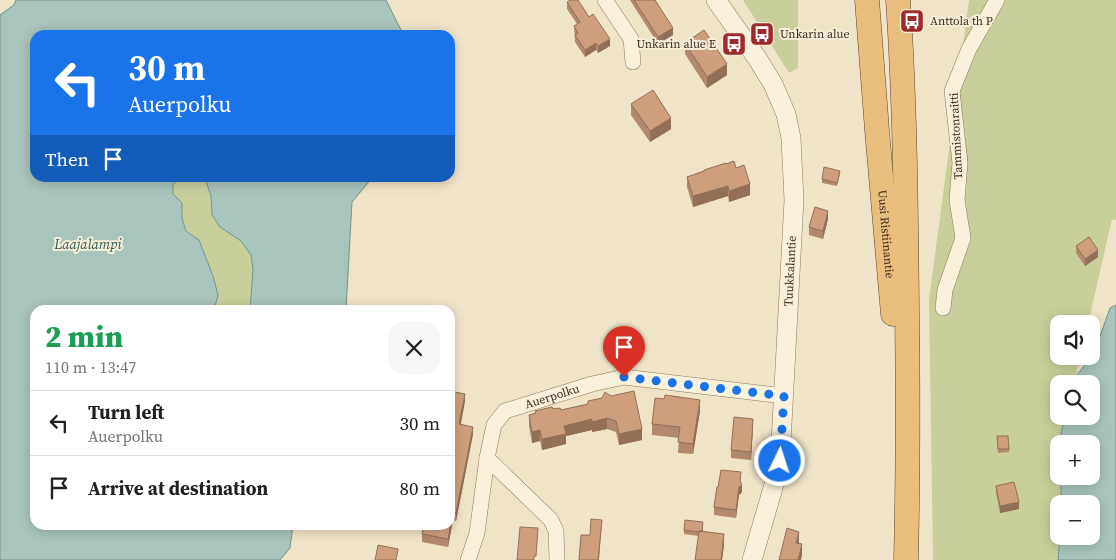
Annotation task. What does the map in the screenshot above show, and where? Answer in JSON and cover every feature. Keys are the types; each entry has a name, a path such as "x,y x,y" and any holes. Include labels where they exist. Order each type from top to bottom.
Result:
{"highway":[{"name":"Uusi Ristiinantie","path":"867,0 887,246 908,468"},
{"name":"Uusi Ristiinantie","path":"898,0 902,70 906,242 908,468 906,560"}],"street":[{"path":"605,0 631,39 633,62"},
{"name":"Tuukkalantie","path":"716,0 758,58 773,84 786,114 791,138 794,200 780,461 752,560"},
{"name":"Tammistonraitti","path":"943,308 945,290 963,238 957,200 960,164 952,91 969,49 997,0"},
{"name":"Auerpolku","path":"468,560 477,533 487,458 494,425 505,411 592,384 624,377 784,396"},
{"path":"487,458 551,520 556,531 557,560"}],"green space":[{"path":"743,0 798,0 798,68 789,73"},
{"path":"969,0 1116,0 1116,220 1112,219 1090,315 1050,315 1050,365 1078,365 1076,375 1050,375 1050,425 1064,425 1061,435 1050,435 1050,485 1061,485 1061,495 1050,495 1050,545 1059,545 1058,560 933,560 929,299"},
{"path":"175,182 206,182 211,196 212,215 220,227 241,241 251,255 253,269 250,305 215,305 218,295 199,240 187,231 182,218 182,203 173,194 173,185"}],"water":[{"name":"Laajalampi","path":"16,0 386,0 401,30 30,30 30,182 175,182 173,185 173,194 182,203 182,218 186,231 199,240 218,295 215,305 30,305 30,530 292,530 290,548 280,560 0,560 0,15 14,5"},
{"path":"206,182 369,182 352,202 346,305 250,305 253,269 251,255 241,241 220,227 212,215 211,196"},
{"path":"1116,305 1116,560 1058,560 1059,545 1100,545 1100,495 1061,495 1061,485 1100,485 1100,435 1061,435 1063,425 1100,425 1100,375 1077,375 1085,365 1100,365 1100,336 1110,308"}],"building":[{"path":"578,0 589,17 593,14 610,39 598,46 596,43 585,50 575,35 578,33 574,26 580,22 567,2"},
{"path":"634,0 655,0 673,28 658,37"},
{"path":"704,30 727,64 707,77 685,43"},
{"path":"653,90 671,118 650,131 631,104"},
{"path":"734,161 736,168 744,165 750,184 729,191 728,186 693,196 687,177"},
{"path":"824,167 840,171 837,183 822,179"},
{"path":"815,207 828,211 823,231 809,227"},
{"path":"1089,237 1098,250 1085,259 1076,246"},
{"path":"634,391 642,429 619,434 616,421 607,418 592,422 592,419 564,426 566,434 542,439 540,430 532,432 529,415 536,413 535,411 552,407 553,409 560,408 561,410 588,404 588,401 602,398 605,392 611,396"},
{"path":"455,392 465,394 459,424 473,427 456,513"},
{"path":"665,395 700,400 693,444 678,442 680,427 652,424 655,398 664,399"},
{"path":"734,417 753,419 751,452 731,450"},
{"path":"997,436 1008,436 1009,449 998,449"},
{"path":"721,470 741,472 740,481 742,485 739,487 736,510 714,507"},
{"path":"1014,482 1019,502 1000,506 996,486"},
{"path":"591,519 602,520 598,560 579,560 581,535 590,535"},
{"path":"685,520 703,522 702,531 684,530"},
{"path":"520,527 538,528 534,560 517,560"},
{"path":"787,528 799,532 796,543 802,544 798,560 779,560"},
{"path":"423,530 450,530 448,539 422,534"},
{"path":"699,531 724,534 721,560 695,560"},
{"path":"378,545 398,549 396,560 375,560"}],"place":[{"name":"Anttola th P","path":"912,21"},
{"name":"Unkarin alue","path":"762,34"},
{"name":"Unkarin alue E","path":"734,44"}],"route":[{"path":"624,377 784,396 780,461"}]}
